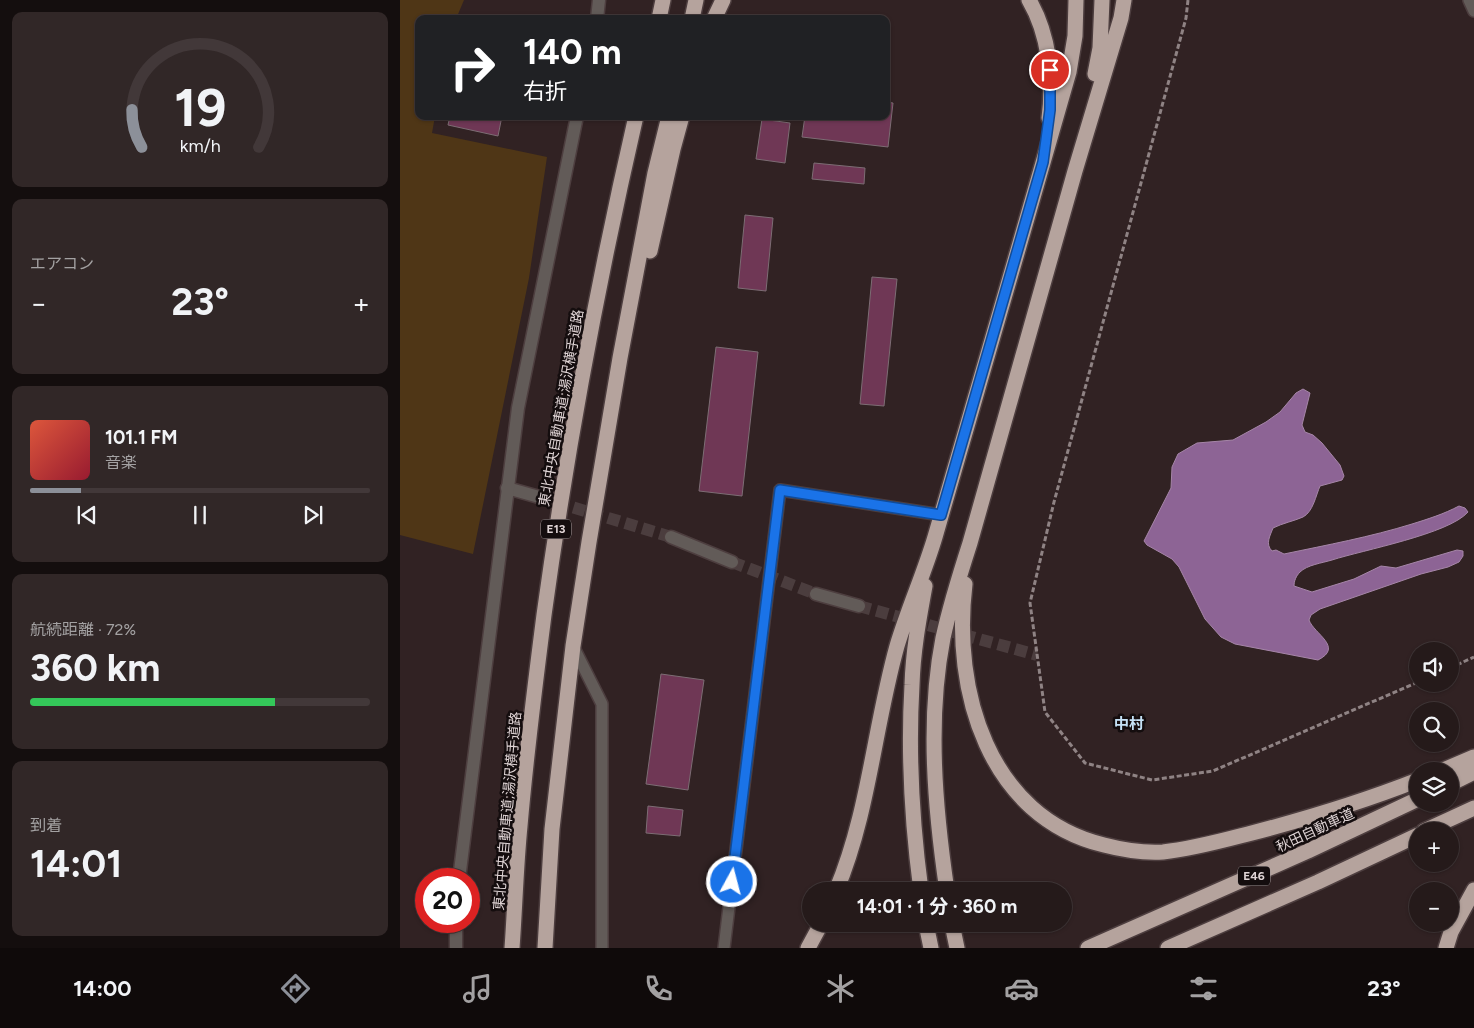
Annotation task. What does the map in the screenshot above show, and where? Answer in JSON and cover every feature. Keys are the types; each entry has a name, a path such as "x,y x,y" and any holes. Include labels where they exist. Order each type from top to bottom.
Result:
{"highway":[{"path":"660,15 663,0"},
{"path":"693,15 696,0"},
{"path":"716,15 723,0"},
{"path":"1029,0 1045,36 1050,70 1050,110 1043,162"},
{"path":"840,882 860,818 883,704 897,647 934,540 1069,72 1075,36 1076,0"},
{"path":"1075,171 1100,48 1102,0"},
{"path":"946,882 941,851 935,745 936,689 943,639 954,594 1075,171 1121,18 1124,0"},
{"name":"東北中央自動車道;湯沢横手道路","path":"512,948 520,825 536,676 555,537 583,369 618,193 635,120"},
{"name":"E13","path":"545,948 552,829 573,646 620,358 655,173 667,120"},
{"path":"589,542 644,282 681,120"},
{"path":"920,882 915,847 912,793 912,684 917,631 934,540"},
{"path":"970,543 962,603 962,644 969,689 979,727 992,759 1009,786 1034,811 1062,830 1089,842 1124,850 1162,852 1212,843 1281,826 1366,800 1409,783"},
{"path":"1459,763 1474,757"},
{"path":"1459,780 1474,772"},
{"name":"秋田自動車道","path":"1088,948 1308,851 1409,803"},
{"path":"1444,822 1474,808"},
{"name":"E46","path":"1168,948 1318,882 1409,839"},
{"path":"1446,948 1451,932 1474,890"},
{"path":"808,948 817,932"},
{"path":"928,932 931,948"},
{"path":"954,932 957,948"}],"street":[{"path":"597,15 599,0"},
{"path":"460,868 518,408 576,120"},
{"path":"507,488 539,497"},
{"path":"671,537 732,562"},
{"path":"816,594 859,606"},
{"path":"456,933 456,948"}],"lane":[{"path":"1469,0 1474,11"},
{"path":"724,948 780,490 941,515"},
{"path":"573,646 602,704 602,948"}],"path":[{"path":"1188,0 1186,18 1054,502 1030,603 1045,712 1085,763 1152,780 1213,771 1409,686"},
{"path":"1459,664 1474,657"}],"shaded area":[{"path":"400,0 464,0 458,15 415,15 415,120 434,120 432,133 547,157 529,278 473,554 400,535"},
{"path":"1303,389 1310,393 1302,425 1305,432 1313,435 1322,443 1340,465 1344,476 1342,480 1320,486 1312,507 1306,515 1273,528 1268,543 1272,551 1276,550 1284,554 1364,537 1424,520 1459,506 1465,508 1468,512 1458,520 1425,534 1315,564 1300,572 1294,582 1294,586 1312,592 1354,579 1381,566 1396,568 1457,550 1463,551 1463,556 1459,562 1448,567 1421,574 1320,609 1311,615 1309,620 1328,645 1325,655 1318,660 1235,644 1221,637 1205,619 1179,567 1172,559 1147,545 1144,541 1171,488 1172,467 1178,454 1197,443 1233,440 1280,412 1296,393"}],"building":[{"path":"890,103 893,103 888,147 802,137 804,120 890,120"},
{"path":"449,120 501,120 498,136 448,125"},
{"path":"762,120 790,123 785,163 756,159"},
{"path":"814,163 865,168 864,184 812,179"},
{"path":"745,215 773,218 766,291 738,288"},
{"path":"872,277 897,279 884,406 860,404"},
{"path":"716,347 758,352 742,496 699,491"},
{"path":"661,674 704,680 688,790 646,784"},
{"path":"648,806 683,810 680,836 646,833"}],"tunnel":[{"path":"539,497 671,537"},
{"path":"732,562 816,594"},
{"path":"859,606 1037,655"}],"district":[{"name":"中村","path":"1129,724"}],"route":[{"path":"732,882 780,490 941,515 1043,162 1050,110 1050,70"}]}
